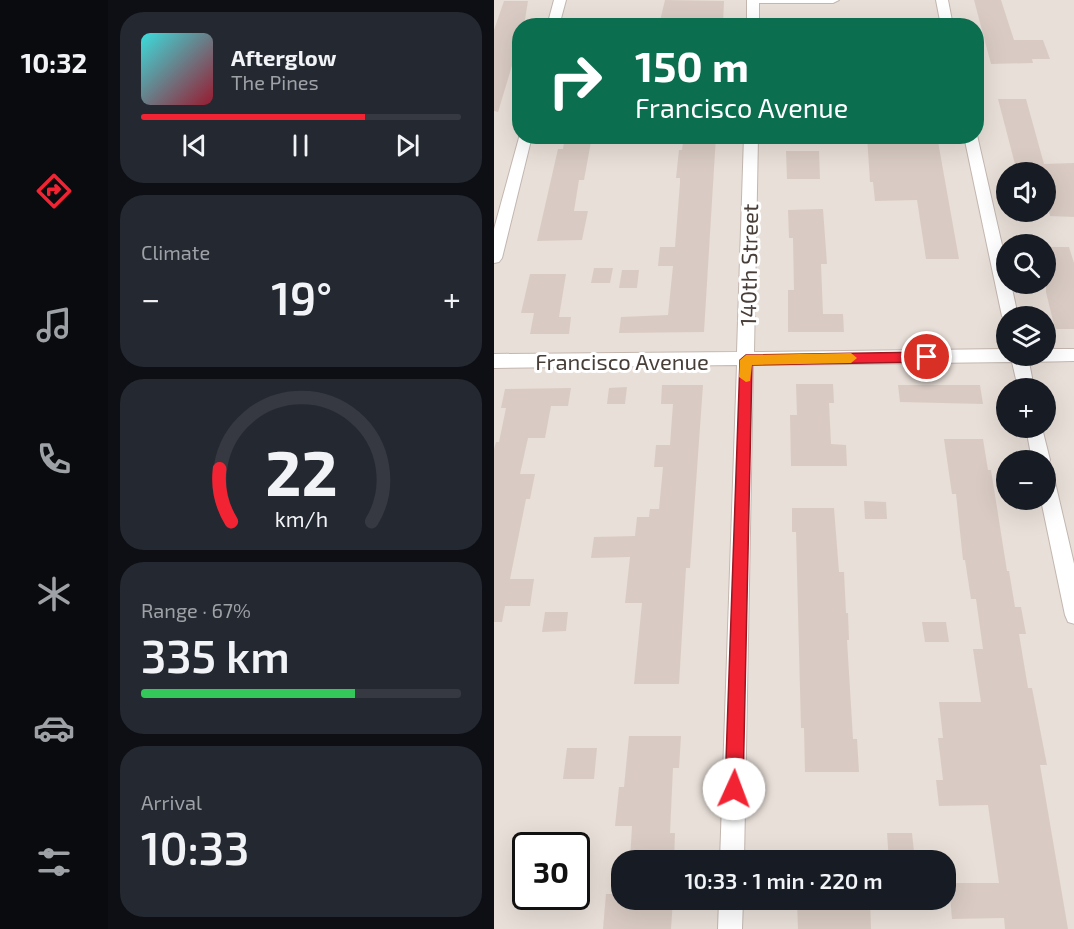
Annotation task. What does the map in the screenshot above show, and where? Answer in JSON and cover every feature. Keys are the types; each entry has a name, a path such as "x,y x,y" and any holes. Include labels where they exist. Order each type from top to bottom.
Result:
{"street":[{"path":"555,18 560,0"},
{"path":"753,18 753,0 833,0"},
{"path":"942,0 945,18"},
{"path":"494,258 523,144"},
{"name":"140th Street","path":"732,850 750,144"},
{"path":"973,144 1008,306"},
{"name":"Francisco Avenue","path":"1056,355 1074,355"},
{"name":"Francisco Avenue","path":"494,361 996,356"},
{"path":"1052,510 1074,615"},
{"path":"730,929 731,910"}],"shaded area":[{"path":"494,0 1074,0 1074,929 494,929"}],"building":[{"path":"665,0 724,1 723,18 661,18"},
{"path":"974,0 1001,0 1014,40 1043,40 1050,59 1032,59 1033,63 991,64 984,38 984,18 979,18"},
{"path":"504,1 528,1 525,18 512,18 512,66 498,112 494,111 494,30"},
{"path":"998,99 1026,99 1043,162 1014,162"},
{"path":"564,144 591,144 584,180 579,180 574,211 588,211 582,240 537,241 558,149 563,149"},
{"path":"683,144 716,144 704,332 619,333 621,317 668,315 673,266 658,266 660,247 675,247 680,183 680,178 676,178 679,150 682,150"},
{"path":"868,144 938,144 959,259 926,259 917,200 875,201 873,182 870,182"},
{"path":"786,151 819,151 820,179 787,179"},
{"path":"1075,163 1075,217 1056,216 1056,164"},
{"path":"823,209 827,264 821,264 823,314 843,314 844,332 788,332 788,290 794,290 793,238 789,238 788,210"},
{"path":"1056,247 1069,247 1075,266 1075,329 1056,329 1056,306 1049,306 1046,294 1056,294"},
{"path":"594,268 613,268 610,283 591,283"},
{"path":"622,270 639,270 637,288 619,288"},
{"path":"530,274 566,274 559,317 571,317 569,334 530,334 534,313 521,313"},
{"path":"796,384 833,384 834,403 829,403 831,444 846,445 847,466 791,466 790,415 797,415"},
{"path":"662,385 703,385 690,568 686,568 679,684 634,684 642,603 625,603 630,557 591,558 594,537 635,536 637,517 649,517 650,509 659,509 663,467 654,467 656,445 670,445 673,404 661,404"},
{"path":"898,385 980,385 983,404 900,402"},
{"path":"627,387 625,404 607,404 609,388"},
{"path":"571,388 568,406 551,406 545,438 528,438 520,474 535,474 530,499 526,499 510,579 534,579 530,606 505,606 502,622 494,622 494,449 496,442 499,442 506,408 501,408 505,389"},
{"path":"944,439 983,439 988,470 991,470 1007,571 1009,571 1015,607 1021,607 1026,634 1019,634 1028,688 1032,688 1047,765 1040,765 1068,929 1005,929 1004,918 952,919 951,910 956,910 956,883 999,883 988,805 939,806 936,780 943,780 938,738 943,738 939,702 981,702 973,649 983,649 976,599 971,599 965,560 963,560 956,494 952,494"},
{"path":"864,501 886,502 887,519 865,519"},
{"path":"792,508 834,508 839,572 844,572 846,613 848,613 849,640 847,640 853,739 857,739 859,772 805,772 804,728 801,728 796,532 792,532"},
{"path":"545,612 568,612 566,631 542,632"},
{"path":"922,622 946,622 949,642 925,642"},
{"path":"629,736 681,736 679,768 673,768 670,833 675,833 674,850 631,850 632,826 615,826 619,787 624,787"},
{"path":"567,748 597,748 594,779 563,779"},
{"path":"887,833 912,833 914,850 888,850"},
{"path":"606,894 611,894 611,910 672,910 671,929 603,929"},
{"path":"797,910 870,910 871,929 798,929"}],"slow traffic":[{"path":"746,377 746,360 851,358"}],"route":[{"path":"734,789 746,360 927,357"}]}
